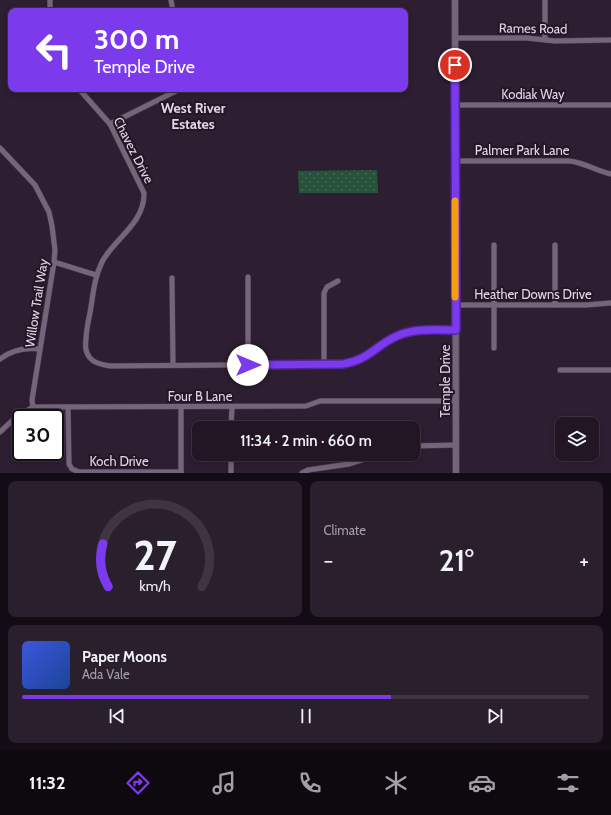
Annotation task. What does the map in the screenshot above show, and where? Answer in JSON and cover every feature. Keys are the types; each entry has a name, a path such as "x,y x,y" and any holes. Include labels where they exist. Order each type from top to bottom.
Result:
{"street":[{"name":"Temple Drive","path":"455,0 456,473"},
{"path":"545,0 545,40"},
{"name":"Rames Road","path":"455,38 611,40"},
{"name":"Chavez Drive","path":"82,92 110,124 142,187 144,197 137,218 110,249 96,275 86,340 86,347 90,359 99,364 110,366 173,365"},
{"path":"110,124 174,92"},
{"name":"Kodiak Way","path":"455,105 611,105"},
{"name":"Willow Trail Way","path":"0,148 40,192 51,219 55,250 32,400 33,407"},
{"name":"Palmer Park Lane","path":"455,161 569,161 584,164 611,174"},
{"path":"494,245 494,348"},
{"path":"555,245 555,305"},
{"path":"54,262 96,275"},
{"path":"248,277 248,365"},
{"path":"172,278 173,365 343,364 358,361 371,354 392,338 406,333 421,330 456,330"},
{"path":"324,364 324,293 328,287 338,281"},
{"name":"Heather Downs Drive","path":"455,305 611,304"},
{"path":"0,360 17,350 28,348 40,349"},
{"path":"560,370 611,370"},
{"name":"Four B Lane","path":"33,407 306,406 323,401 456,401"},
{"path":"231,421 232,406"},
{"path":"0,432 15,418 33,407"},
{"path":"181,407 181,472"},
{"name":"Koch Drive","path":"68,408 69,464 73,470 79,472 181,472"},
{"path":"420,446 456,445"},
{"path":"231,461 231,473"},
{"path":"302,473 308,470 349,464 358,461"}],"green space":[{"path":"377,170 378,193 299,193 298,171"}],"slow traffic":[{"path":"455,201 455,297"}],"district":[{"name":"West River Estates","path":"193,116"}],"route":[{"path":"248,365 351,363 371,354 392,338 399,335 421,330 456,330 455,65"}]}
